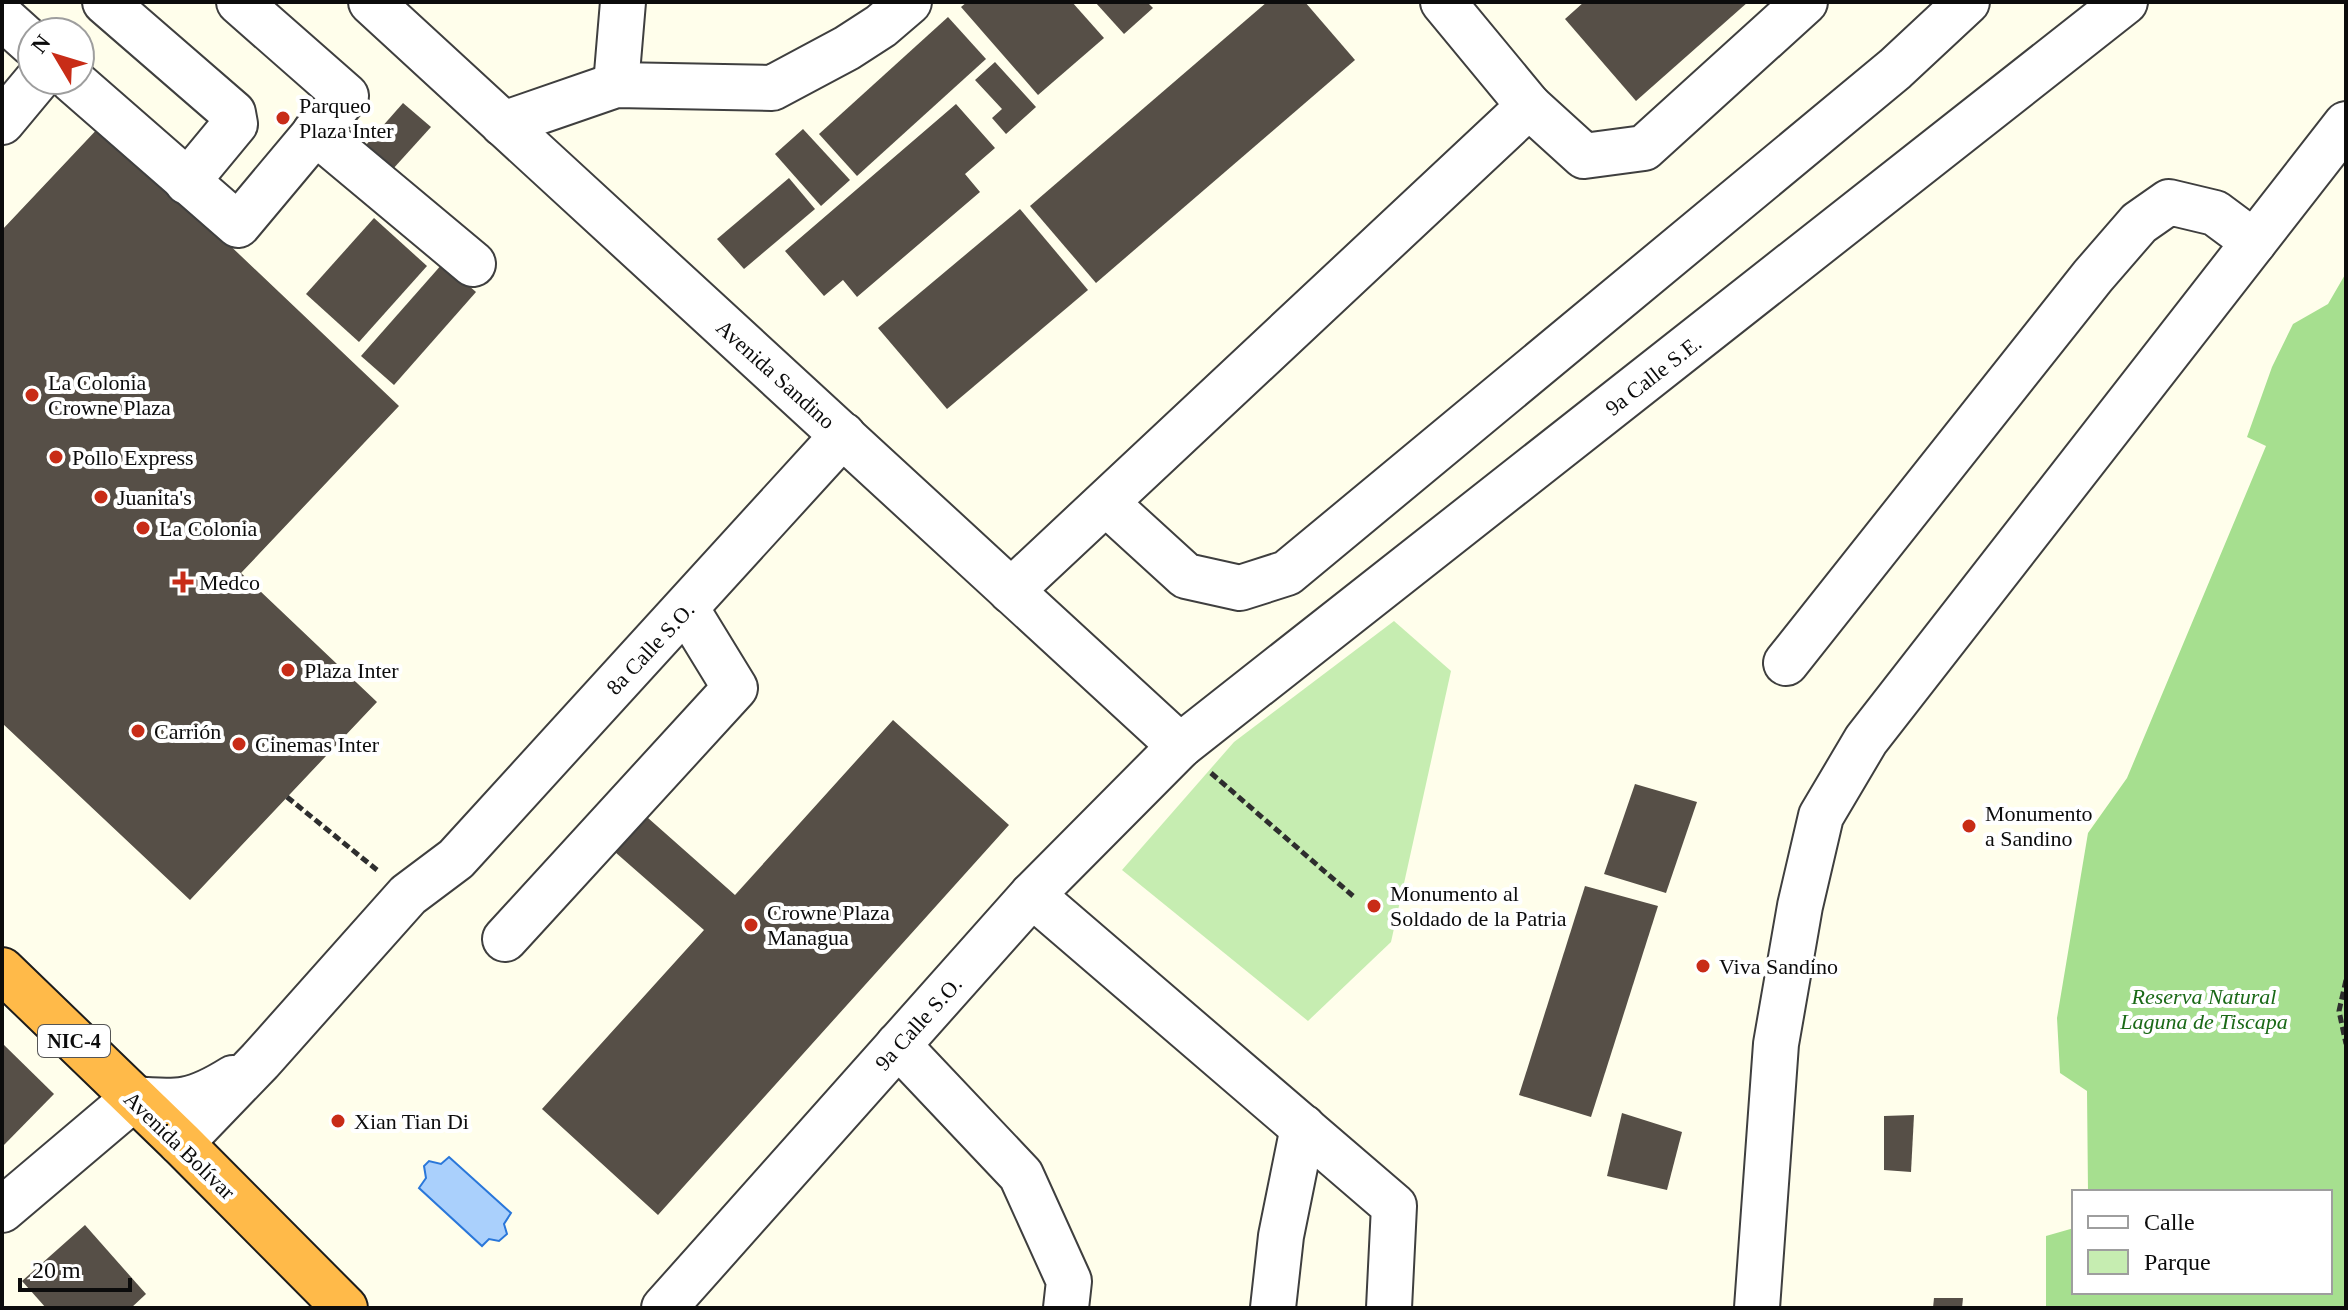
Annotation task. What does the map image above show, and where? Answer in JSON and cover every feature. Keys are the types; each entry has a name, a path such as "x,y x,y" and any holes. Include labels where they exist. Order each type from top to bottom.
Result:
{"highway":[{"name":"Avenida Bolívar","path":"6,967 133,1099 345,1308"}],"street":[{"path":"105,2 233,113 235,124 187,182"},
{"path":"87,96 115,127 238,225 346,96 239,2"},
{"name":"Avenida Sandino","path":"371,2 1180,746"},
{"path":"616,85 623,2"},
{"path":"503,124 616,85 772,88 847,48 881,26 909,2"},
{"path":"1443,2 1529,106 1584,156 1644,148 1805,2"},
{"path":"1106,503 1186,576 1240,588 1287,573 1883,79 1967,2"},
{"name":"9a Calle S.E.","path":"1180,746 2125,2"},
{"path":"4,115 22,96"},
{"path":"1011,591 1529,106"},
{"path":"1757,1308 1776,1044 1800,906 1821,816 1866,740 2346,124"},
{"path":"315,132 473,264"},
{"path":"1786,663 2093,276 2139,223 2169,202 2215,213 2254,242"},
{"name":"8a Calle S.O.","path":"192,1154 260,1061 408,895 456,859 843,435"},
{"path":"505,939 735,688 686,608"},
{"name":"9a Calle S.O.","path":"664,1308 1032,895 1180,746"},
{"name":"8a Calle S.O.","path":"192,1154 434,911 456,859"},
{"path":"1032,895 1394,1206 1389,1308"},
{"path":"898,1045 1021,1175 1069,1281 1066,1308"},
{"name":"8a Calle S.O.","path":"133,1099 174,1103 206,1095 260,1061"},
{"path":"2,1210 133,1099"},
{"path":"1273,1308 1281,1236 1303,1127"}],"path":[{"path":"1217,778 1353,896"},
{"path":"287,797 408,895"},
{"path":"2346,980 2339,1011 2346,1044"}],"green space":[{"name":"Reserva Natural Laguna de Tiscapa","path":"2346,273 2346,1308 2046,1308 2046,1236 2072,1229 2072,1294 2332,1294 2332,1190 2088,1190 2087,1091 2060,1073 2057,1018 2088,833 2127,778 2266,446 2247,437 2272,367 2293,324 2328,304"},
{"path":"1394,621 1451,671 1391,942 1308,1021 1122,870 1234,742"}],"water":[{"path":"449,1157 511,1213 504,1224 507,1234 499,1241 489,1239 482,1246 419,1188 426,1178 424,1166 429,1161 441,1164"}],"building":[{"path":"967,2 1072,2 1104,38 1038,95 961,7"},
{"path":"1095,2 1147,2 1153,8 1124,34"},
{"path":"1267,2 1305,2 1355,60 1096,283 1030,206"},
{"path":"1584,2 1748,2 1636,101 1565,19"},
{"path":"948,17 986,59 857,176 819,134"},
{"path":"995,62 1036,107 1006,134 992,118 1002,109 975,80"},
{"path":"403,103 431,127 392,170 366,145"},
{"path":"956,104 995,148 965,174 980,192 857,297 843,280 824,296 785,251"},
{"name":"La Colonia","path":"102,124 399,406 241,573 377,702 190,900 2,723 2,230"},
{"path":"803,129 850,180 821,206 775,154"},
{"path":"789,178 815,209 744,269 717,239"},
{"path":"1020,209 1088,290 947,409 878,328"},
{"path":"374,218 427,266 359,342 306,294"},
{"path":"443,263 476,292 394,385 361,356"},
{"name":"Crowne Plaza Managua","path":"893,720 1009,825 658,1215 542,1109 704,930 607,845 639,810 735,895"},
{"path":"1635,784 1697,802 1666,893 1604,874"},
{"path":"1585,886 1658,906 1591,1117 1519,1095"},
{"path":"2,1043 54,1094 2,1147"},
{"path":"1622,1113 1682,1132 1667,1190 1607,1176"},
{"path":"1914,1115 1911,1172 1884,1170 1884,1116"},
{"path":"85,1225 146,1294 131,1308 46,1308 22,1281"},
{"path":"1934,1298 1963,1298 1962,1308 1933,1308"}],"place":[{"name":"Parqueo Plaza Inter","path":"283,118"},
{"name":"La Colonia Crowne Plaza","path":"32,395"},
{"name":"Pollo Express","path":"56,457"},
{"name":"Juanita's","path":"101,497"},
{"name":"La Colonia","path":"143,528"},
{"name":"Medco","path":"183,582"},
{"name":"Plaza Inter","path":"288,670"},
{"name":"Carrión","path":"138,731"},
{"name":"Cinemas Inter","path":"239,744"},
{"name":"Monumento a Sandino","path":"1969,826"},
{"name":"Monumento al Soldado de la Patria","path":"1374,906"},
{"name":"Crowne Plaza Managua","path":"751,925"},
{"name":"Viva Sandino","path":"1703,966"},
{"name":"Xian Tian Di","path":"338,1121"}]}
